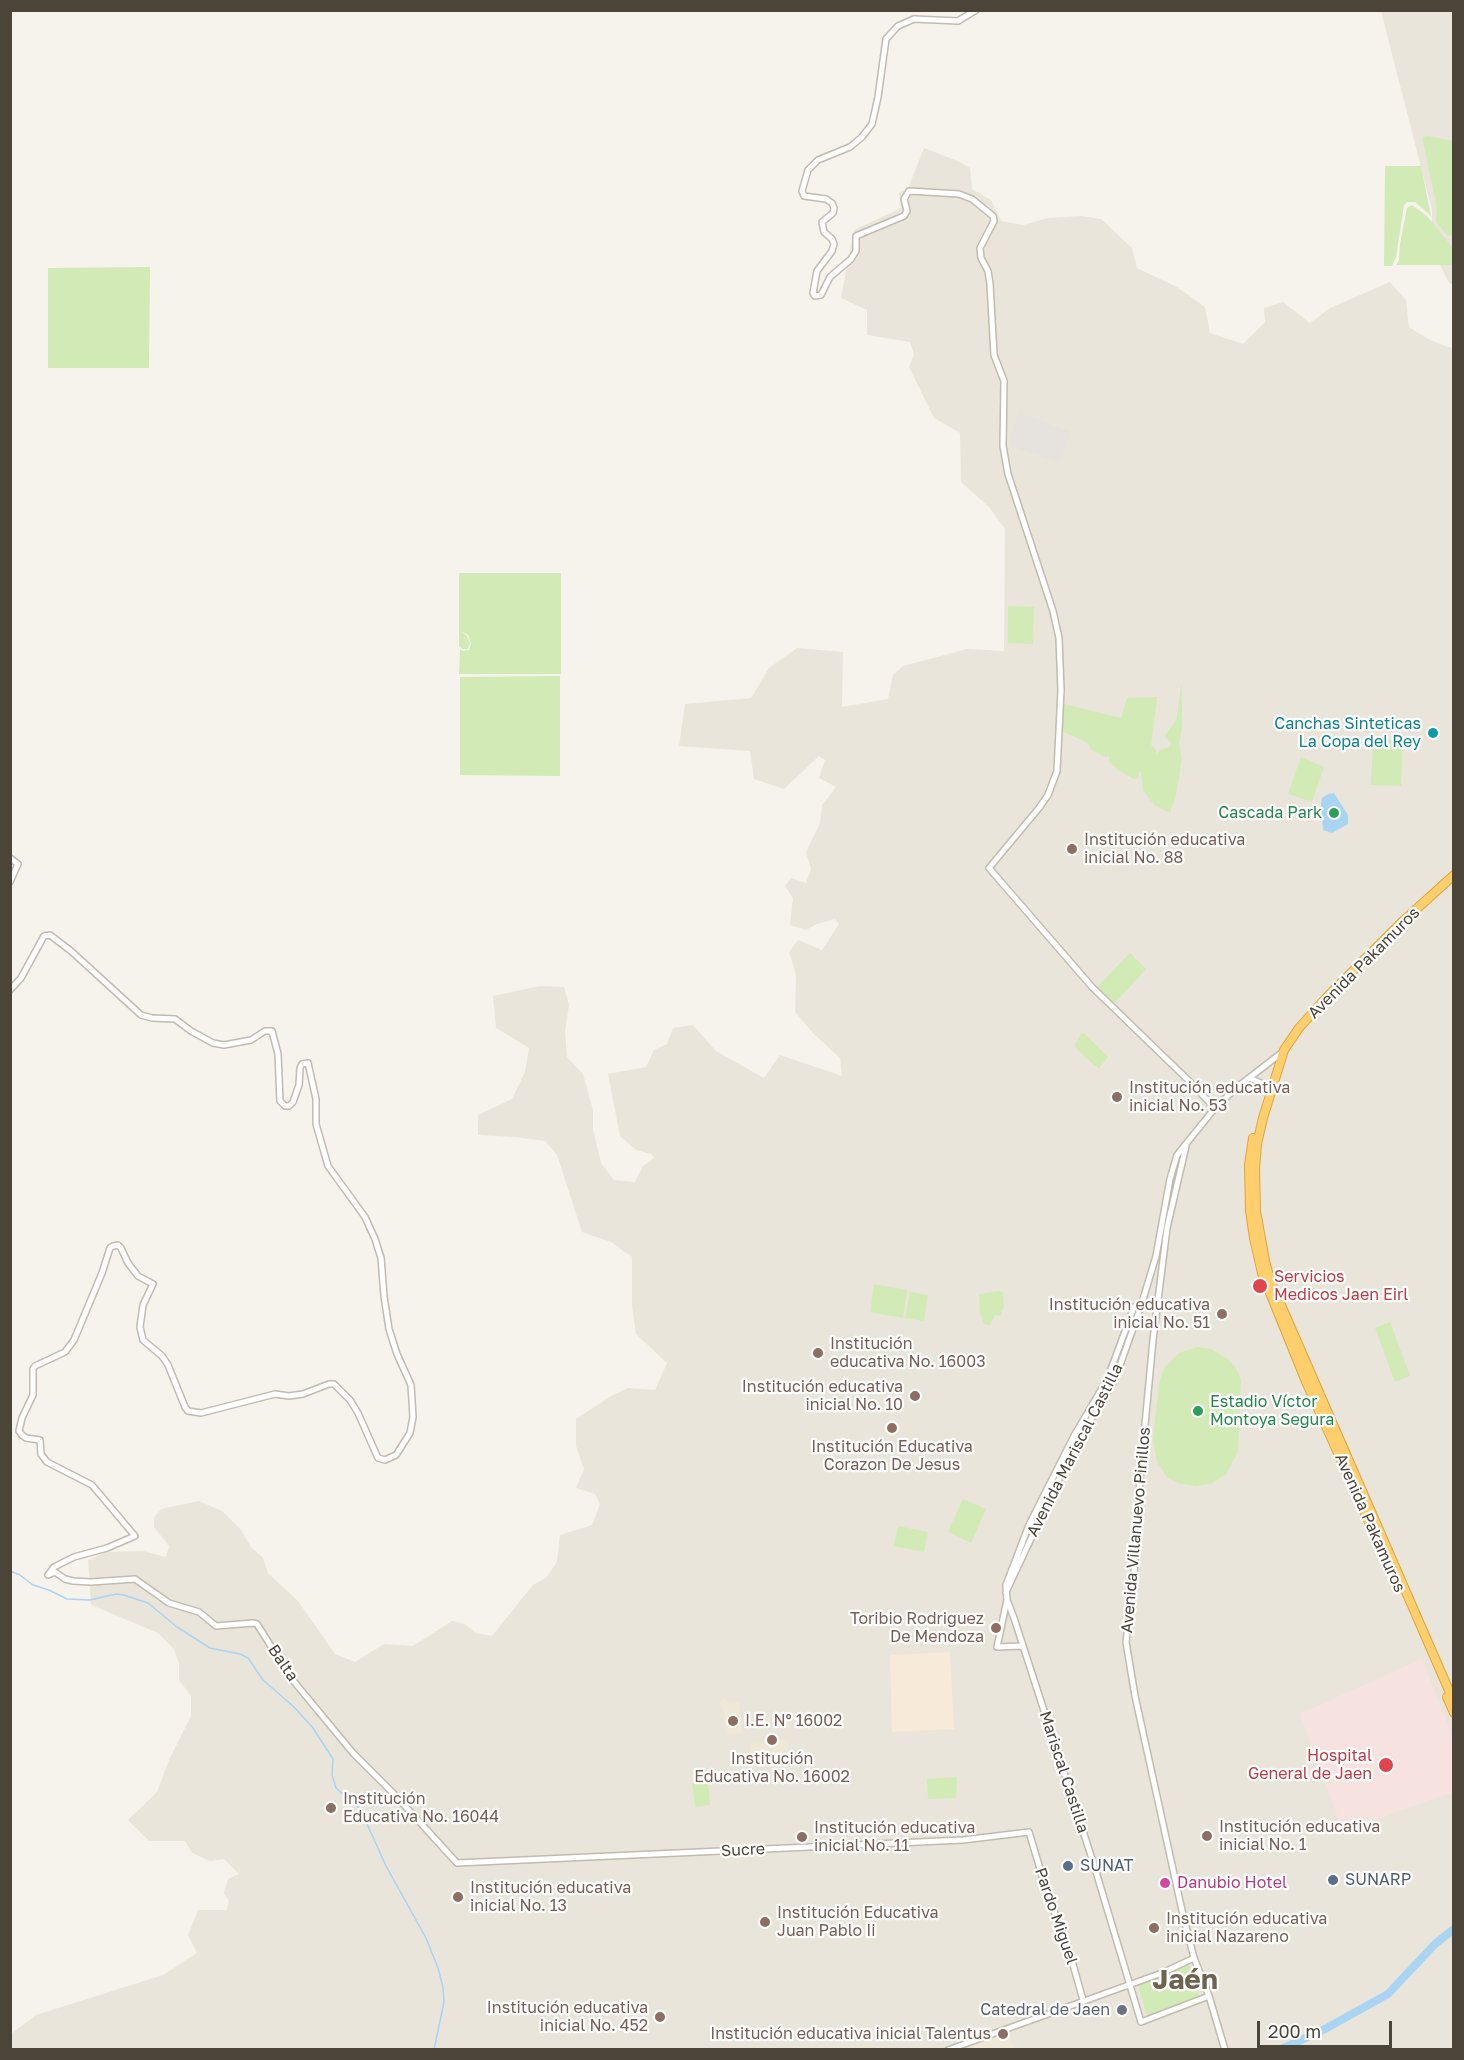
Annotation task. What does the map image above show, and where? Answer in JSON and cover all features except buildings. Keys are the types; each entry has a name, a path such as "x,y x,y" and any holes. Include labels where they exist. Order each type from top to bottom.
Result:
{"highway":[{"name":"Avenida Pakamuros","path":"1454,875 1401,923 1299,1028 1283,1054 1270,1086 1252,1144 1249,1170 1254,1238 1262,1273 1307,1384 1454,1713"},
{"name":"Avenida Pakamuros","path":"1270,1086 1257,1144 1255,1168 1256,1211 1265,1261 1284,1314 1454,1702"}],"street":[{"path":"976,10 958,21 914,19 898,26 886,39 884,45 877,104 872,123 862,137 850,147 812,164 808,170 802,191 804,196 826,199 832,203 834,208 822,222 824,232 834,244 832,251 817,271 813,288 815,296 821,295 830,277 851,259 856,251 856,236 904,216 907,212 904,199 909,191 959,194 972,199 993,216 994,221 990,231 980,248 981,258 988,271 994,355 1004,381 1002,446 1053,611 1059,638 1061,690 1057,771 1039,808 989,868 1092,987 1215,1108"},
{"path":"10,858 18,864 10,882"},
{"name":"Balta","path":"10,990 21,978 45,936 50,935 71,951 141,1015 175,1019 206,1039 224,1045 251,1040 265,1030 272,1031 276,1041 280,1071 280,1101 285,1106 294,1102 299,1085 300,1068 302,1064 308,1064 315,1100 316,1124 328,1166 365,1217 375,1239 381,1258 389,1329 411,1385 413,1417 410,1433 396,1455 385,1460 378,1458 358,1413 350,1400 334,1384 328,1384 303,1394 289,1396 275,1394 201,1413 188,1411 168,1365 162,1356 143,1340 140,1327 143,1305 153,1284 138,1276 128,1263 121,1248 118,1245 113,1246 110,1248 74,1340 65,1352 33,1369 33,1395 22,1418 19,1431 26,1438 40,1440 41,1454 47,1462 92,1485 135,1536 107,1548 74,1557 54,1567 48,1575 55,1572 73,1581 102,1582 135,1579 169,1603 199,1612 216,1626 257,1624 291,1678 353,1753 457,1863"},
{"path":"1186,1146 1201,1124 1236,1088 1283,1054"},
{"path":"1250,1078 1270,1086"},
{"name":"Avenida Mariscal Castilla","path":"1006,1592 1072,1451 1113,1383 1156,1256 1170,1179 1177,1155 1186,1146"},
{"name":"Avenida Villanuevo Pinillos","path":"1186,1146 1177,1175 1166,1237 1153,1341 1140,1478 1134,1574 1126,1642 1135,1696 1183,1915 1194,1958 1209,1996 1225,2049"},
{"name":"Mariscal Castilla","path":"1006,1592 1094,1865 1141,2022 1209,1996"},
{"path":"1007,1600 997,1647 1022,1646"},
{"name":"Sucre","path":"457,1863 864,1843 927,1842 1029,1832"},
{"name":"Pardo Miguel","path":"1029,1832 1049,1899 1067,1943 1083,2000"},
{"path":"948,2049 1129,1984 1194,1958"}],"shaded area":[{"path":"1381,11 1453,11 1453,284 1449,283 1432,249 1432,210"},
{"path":"924,148 970,168 972,189 991,200 1001,221 1023,225 1048,218 1081,216 1101,219 1132,248 1137,268 1177,287 1205,307 1210,333 1243,344 1265,322 1264,308 1283,302 1310,323 1330,308 1390,282 1406,300 1409,327 1432,341 1454,349 1453,2049 11,2050 11,2034 36,2015 163,1975 197,1953 188,1935 198,1910 227,1910 229,1901 224,1893 228,1879 239,1874 224,1859 210,1861 192,1853 185,1841 149,1841 128,1820 157,1792 169,1760 191,1716 191,1696 179,1680 179,1664 174,1649 158,1633 91,1605 88,1560 106,1552 143,1551 166,1557 169,1546 154,1527 154,1518 161,1509 199,1501 222,1511 241,1530 251,1547 263,1558 268,1573 298,1601 335,1654 355,1662 384,1644 413,1646 452,1621 465,1624 476,1633 492,1636 533,1585 546,1578 557,1562 560,1535 592,1525 600,1504 595,1494 576,1488 584,1469 576,1446 576,1419 611,1396 628,1388 655,1390 667,1363 636,1334 632,1306 632,1257 611,1242 582,1232 557,1155 545,1141 478,1135 478,1115 512,1099 525,1072 529,1048 496,1028 493,996 540,986 564,987 569,1005 565,1031 567,1057 583,1074 593,1110 593,1129 601,1163 614,1180 635,1182 643,1166 654,1158 651,1154 636,1150 620,1136 608,1074 646,1067 654,1050 667,1044 673,1028 693,1025 716,1051 764,1078 780,1055 842,1076 840,1058 814,1034 795,1012 796,975 789,952 798,940 822,950 839,924 835,919 806,930 790,925 793,898 785,886 791,878 806,883 811,869 806,852 820,823 822,805 836,787 819,778 825,760 819,756 784,789 754,779 750,751 679,746 685,704 751,698 769,668 797,648 843,652 842,707 888,699 893,675 903,666 967,649 1004,651 1005,529 989,507 961,482 960,433 934,418 909,367 914,354 910,342 867,335 867,310 841,298 854,230 901,208 899,193 908,188"},
{"path":"1019,412 1070,432 1059,463 1011,446 1009,441"},
{"path":"950,1652 954,1729 892,1732 890,1655"},
{"name":"Hospital General de Jaen","path":"1422,1659 1453,1738 1453,1792 1343,1831 1300,1714"},
{"name":"I.E. N° 16002","path":"725,1697 729,1703 739,1702 742,1733 726,1735 723,1708 719,1703"},
{"path":"785,1740 788,1742 789,1762 752,1765 750,1743"},
{"path":"1008,2032 1014,2049 956,2050"}],"green space":[{"path":"1429,136 1453,141 1453,236 1447,235 1436,222 1437,208 1422,137"},
{"path":"1385,166 1421,166 1431,216 1415,202 1407,202 1404,205 1396,257 1392,266 1384,266"},
{"path":"1412,205 1427,216 1453,248 1453,265 1396,265 1399,260 1407,208"},
{"path":"150,267 149,368 48,368 48,268"},
{"path":"459,573 561,573 561,674 459,674 460,649 469,650 471,643 468,635 461,631 470,643 468,649 462,649 459,646"},
{"path":"1008,606 1034,607 1033,644 1008,643"},
{"path":"560,676 560,776 460,775 460,677"},
{"path":"1181,686 1182,730 1179,743 1182,758 1176,795 1170,813 1154,805 1143,790 1141,772 1138,778 1134,779 1109,762 1109,756 1105,757 1091,750 1088,743 1059,730 1060,703 1121,718 1127,698 1157,697 1151,745 1157,754 1160,750 1169,747 1171,743 1165,736 1177,718"},
{"path":"1373,739 1403,740 1401,786 1371,785"},
{"path":"1301,757 1324,767 1312,802 1288,794"},
{"path":"1130,953 1146,969 1116,1002 1113,1002 1098,986"},
{"path":"1084,1033 1108,1057 1099,1068 1074,1046"},
{"path":"874,1284 907,1290 903,1318 870,1312"},
{"path":"910,1292 928,1295 924,1321 905,1318"},
{"path":"1003,1292 1002,1314 995,1315 990,1325 984,1324 980,1312 979,1294"},
{"path":"1390,1322 1410,1376 1395,1382 1375,1328"},
{"name":"Estadio Víctor Montoya Segura","path":"1197,1347 1211,1349 1228,1359 1236,1368 1241,1380 1238,1452 1226,1474 1212,1483 1196,1486 1180,1484 1167,1477 1157,1462 1153,1440 1159,1383 1164,1368 1179,1353"},
{"path":"963,1499 986,1509 971,1543 948,1532"},
{"path":"898,1526 928,1532 924,1552 894,1546"},
{"path":"957,1777 956,1798 928,1799 927,1779"},
{"path":"708,1781 710,1805 695,1807 692,1783"},
{"path":"1188,1965 1199,1996 1150,2016 1147,2015 1138,1986 1140,1983"}],"water":[{"name":"Cascada Park","path":"1334,793 1348,815 1348,824 1332,833 1323,830 1321,805 1322,798"}],"waterway":[{"path":"10,1571 33,1585 67,1599 90,1600 116,1594 148,1603 177,1627 210,1648 240,1654 248,1658 263,1680 294,1707 313,1728 333,1759 332,1775 336,1788 359,1808 363,1815 386,1866 426,1938 438,1968 444,2002 434,2050"},
{"path":"1279,2050 1325,2029 1388,1994 1435,1944 1454,1929"}],"place":[{"name":"Canchas Sinteticas La Copa del Rey","path":"1433,733"},
{"name":"Cascada Park","path":"1334,813"},
{"name":"Institución educativa inicial No. 88","path":"1072,849"},
{"name":"Institución educativa inicial No. 53","path":"1117,1097"},
{"name":"Servicios Medicos Jaen Eirl","path":"1260,1286"},
{"name":"Institución educativa inicial No. 51","path":"1222,1314"},
{"name":"Institución educativa No. 16003","path":"818,1353"},
{"name":"Institución educativa inicial No. 10","path":"915,1396"},
{"name":"Estadio Víctor Montoya Segura","path":"1198,1411"},
{"name":"Institución Educativa Corazon De Jesus","path":"892,1428"},
{"name":"Toribio Rodriguez De Mendoza","path":"996,1628"},
{"name":"I.E. N° 16002","path":"733,1721"},
{"name":"Institución Educativa No. 16002","path":"772,1740"},
{"name":"Hospital General de Jaen","path":"1386,1765"},
{"name":"Institución Educativa No. 16044","path":"331,1808"},
{"name":"Institución educativa inicial No. 1","path":"1207,1836"},
{"name":"Institución educativa inicial No. 11","path":"802,1837"},
{"name":"SUNAT","path":"1068,1866"},
{"name":"SUNARP","path":"1333,1880"},
{"name":"Danubio Hotel","path":"1165,1883"},
{"name":"Institución educativa inicial No. 13","path":"458,1897"},
{"name":"Institución Educativa Juan Pablo Ii","path":"765,1922"},
{"name":"Institución educativa inicial Nazareno","path":"1154,1928"},
{"name":"Catedral de Jaen","path":"1122,2010"},
{"name":"Institución educativa inicial No. 452","path":"660,2017"},
{"name":"Institución educativa inicial Talentus","path":"1003,2034"}],"district":[{"name":"Jaén","path":"1185,1980"}]}
